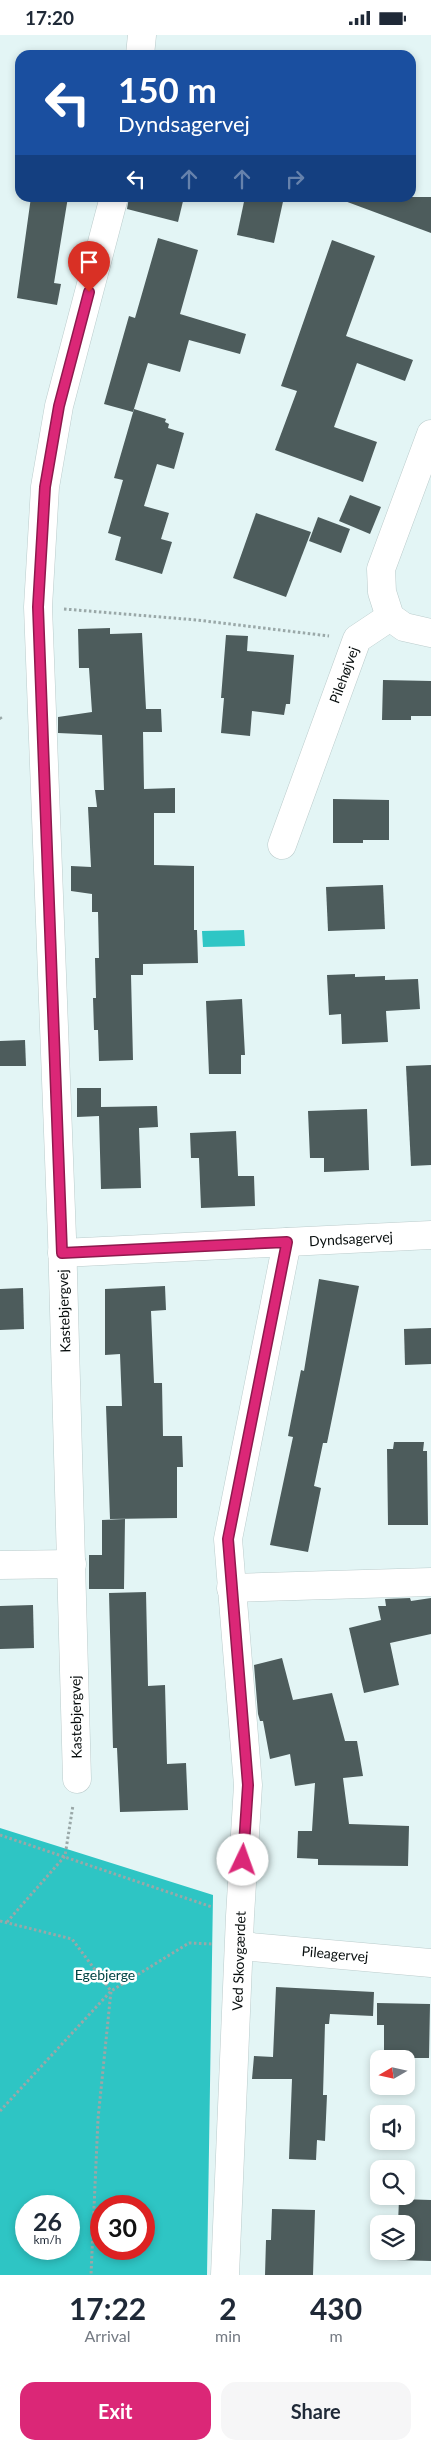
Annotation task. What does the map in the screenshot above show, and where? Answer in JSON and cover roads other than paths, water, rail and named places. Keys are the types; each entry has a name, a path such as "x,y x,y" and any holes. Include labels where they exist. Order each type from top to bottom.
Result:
{"street":[{"path":"140,50 142,35"},
{"name":"Kastebjergvej","path":"77,1779 72,1564 39,588 45,487 59,406 113,202"},
{"path":"431,434 381,569 382,591 390,617 404,627 431,633"},
{"name":"Pilehøjvej","path":"282,845 357,639 390,617"},
{"name":"Dyndsagervej","path":"62,1253 431,1235"},
{"name":"Ved Skovgærdet","path":"225,2275 240,1916 248,1785 228,1539 287,1242"},
{"path":"0,1565 72,1564"},
{"path":"231,1589 431,1582"},
{"name":"Pileagervej","path":"240,1945 431,1963"}],"park label":[{"name":"Egebjerge","path":"105,1975"}]}
